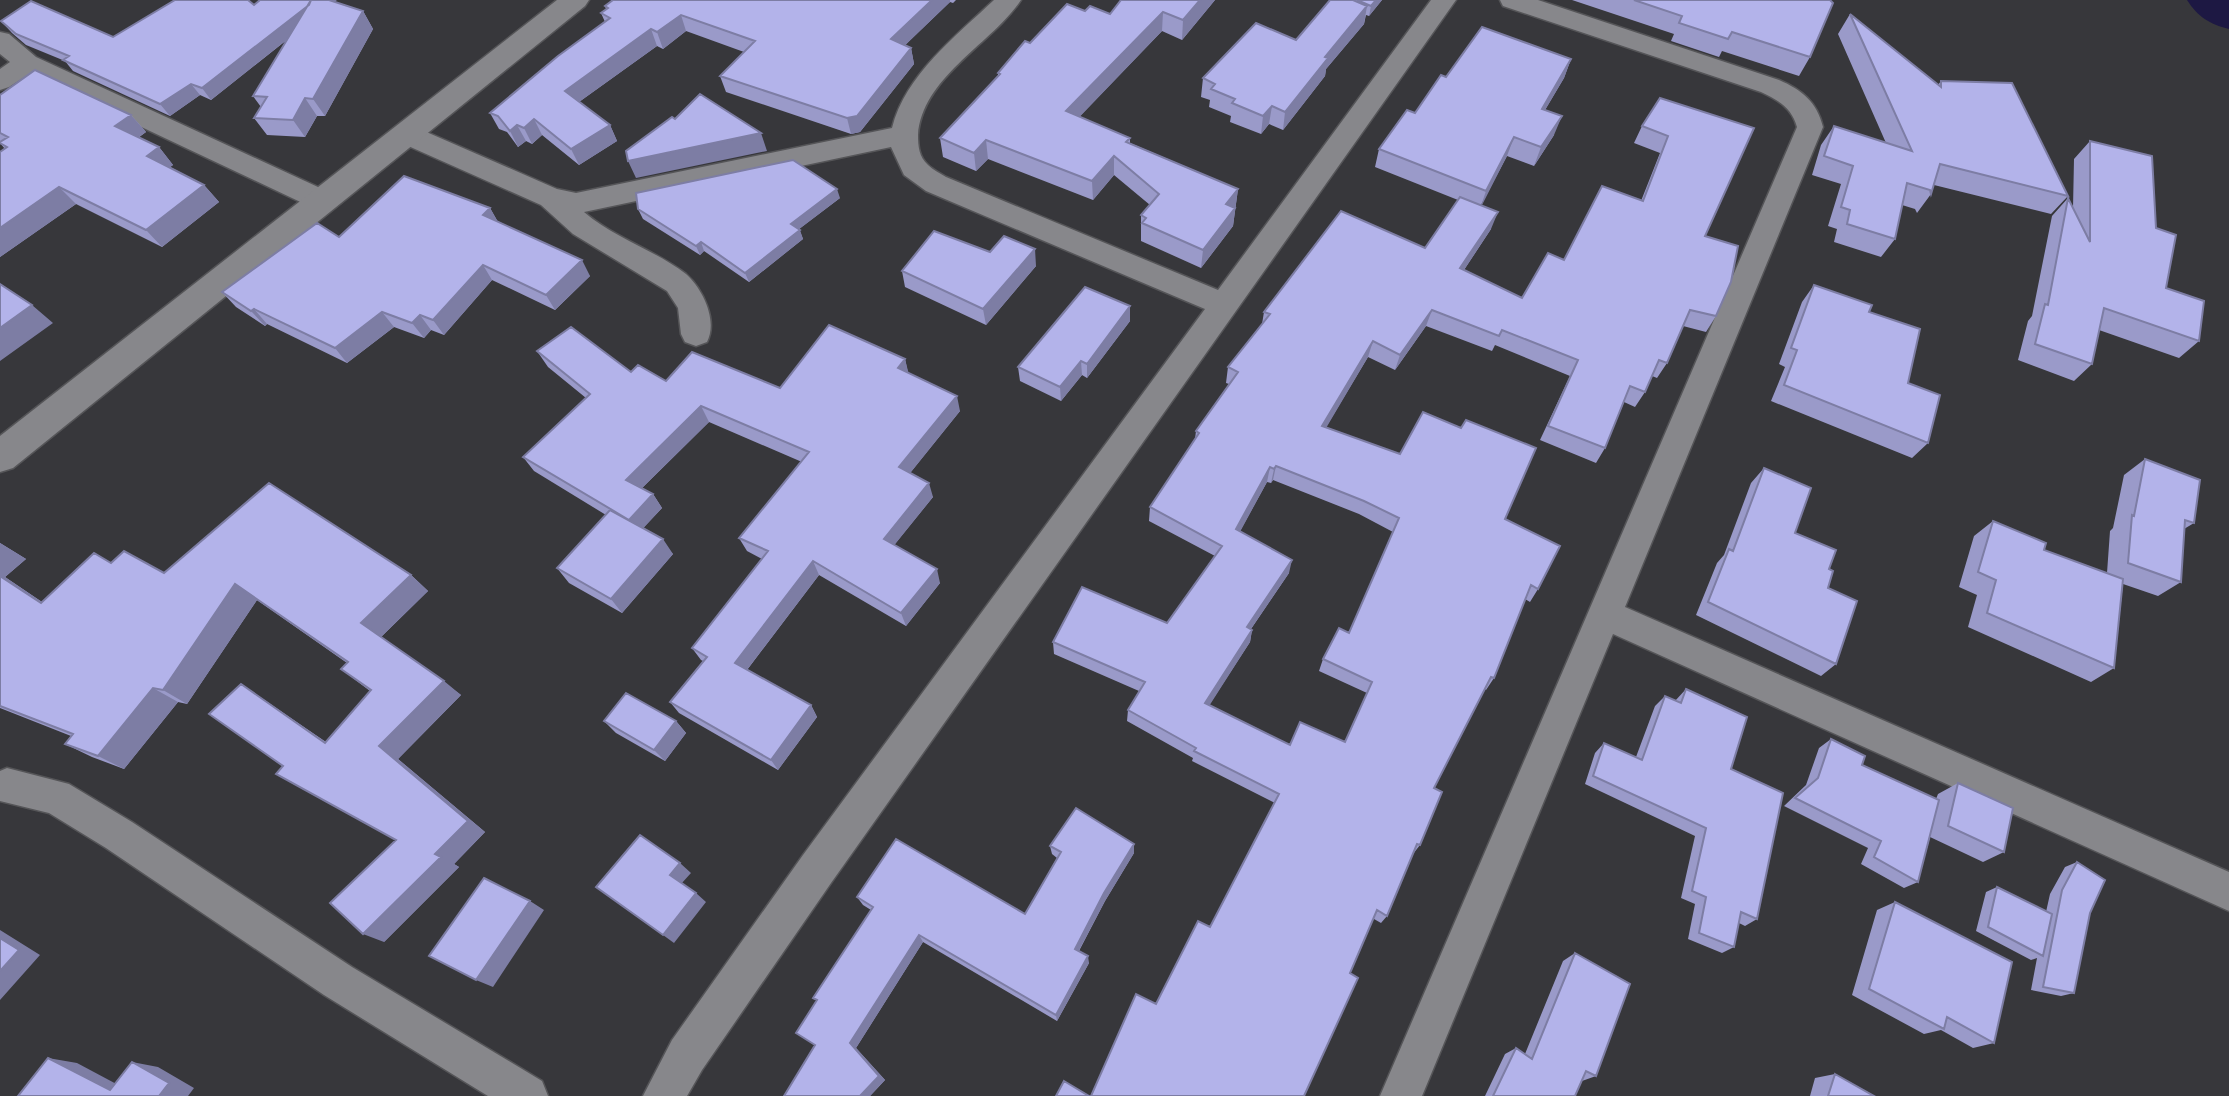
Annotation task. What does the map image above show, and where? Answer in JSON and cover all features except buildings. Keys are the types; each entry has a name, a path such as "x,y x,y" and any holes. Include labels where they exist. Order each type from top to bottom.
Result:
{"street":[{"path":"0,457 575,0"},
{"path":"1009,0 939,69 912,106 902,135 905,152 914,169 936,184 1223,304"},
{"path":"664,1096 687,1055 809,880 1444,0"},
{"path":"1401,1096 1811,127 1808,115 1800,103 1770,86 1512,0"},
{"path":"0,40 27,63 321,201"},
{"path":"0,81 27,63"},
{"path":"406,134 551,198 576,203 600,201 902,135"},
{"path":"551,198 583,227 677,283 693,306 696,334"},
{"path":"1605,614 2229,892"},
{"path":"7,786 56,797 119,835 338,981 527,1096"}],"waterway":[{"path":"2215,0 2229,11"}]}
